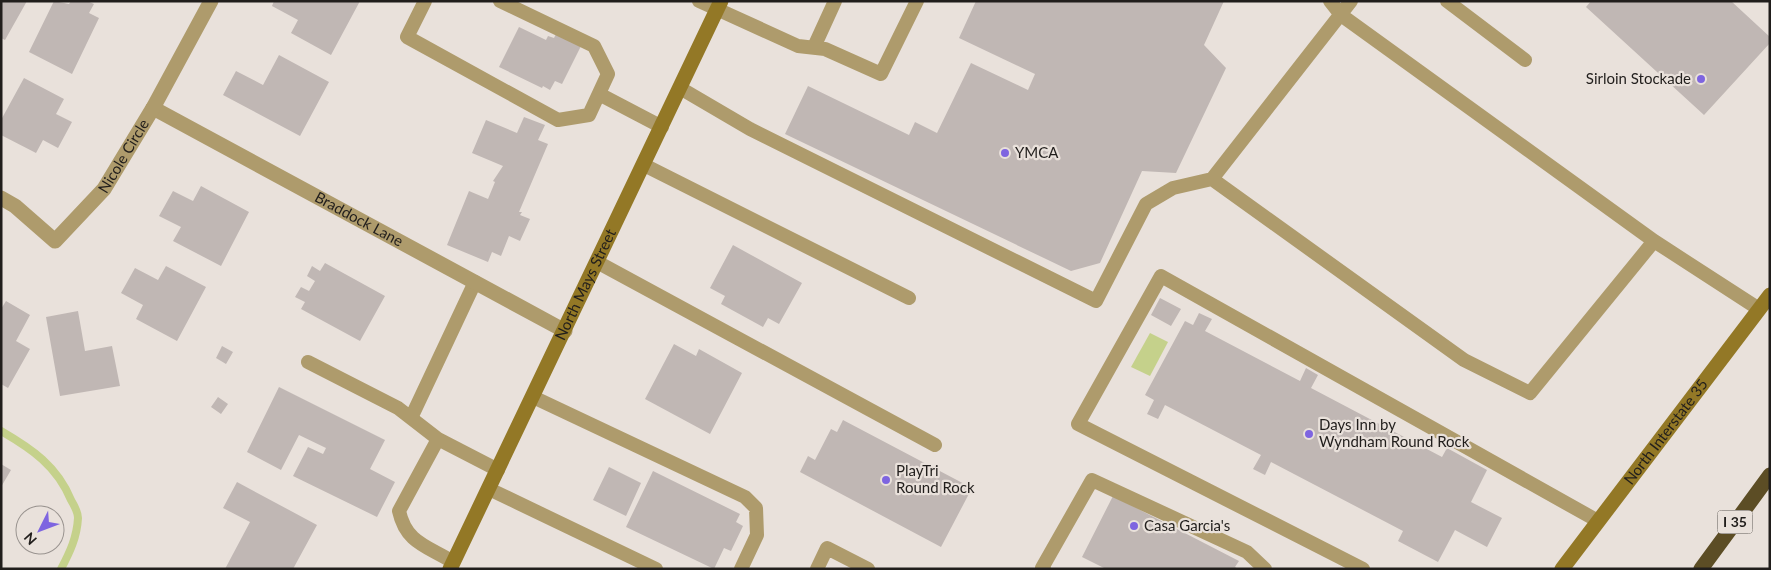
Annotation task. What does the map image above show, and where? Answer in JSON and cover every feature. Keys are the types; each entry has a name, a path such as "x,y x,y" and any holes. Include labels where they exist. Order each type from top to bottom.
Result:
{"highway":[{"name":"I 35","path":"1700,569 1770,474"}],"main road":[{"name":"North Mays Street","path":"452,565 719,6"},
{"name":"North Interstate 35","path":"1562,569 1770,294"}],"street":[{"name":"Nicole Circle","path":"1,198 15,206 55,241 104,189 154,108 211,1"},
{"name":"Braddock Lane","path":"154,108 565,331"}],"lane":[{"path":"426,1 407,37 558,120 590,115 608,74 594,46 500,1"},
{"path":"699,1 719,6 798,46 825,49 881,74 917,1"},
{"path":"814,47 835,1"},
{"path":"1330,1 1341,15 1654,241 1759,309"},
{"path":"680,88 750,129 1096,302 1146,204 1173,188 1212,179 1351,1"},
{"path":"1447,1 1525,60"},
{"path":"599,94 662,127"},
{"path":"644,164 909,298"},
{"path":"1212,179 1464,360 1530,393 1654,241"},
{"path":"598,262 935,445"},
{"path":"1363,569 1078,424 1161,276 1598,521"},
{"path":"410,418 475,282"},
{"path":"308,362 398,408 438,439 498,470"},
{"path":"533,397 744,497 756,508 757,535 741,569"},
{"path":"438,439 399,511 402,526 410,537 452,565"},
{"path":"1044,569 1042,568 1092,480 1247,552 1265,569"},
{"path":"489,489 656,569"},
{"path":"818,569 827,548 868,569"}],"shaded area":[{"path":"1150,333 1168,342 1150,376 1131,367"}],"building":[{"path":"1,1 27,1 5,40 1,38"},
{"path":"54,1 69,4 71,1 87,1 94,4 89,13 99,18 72,74 29,52"},
{"path":"274,1 360,1 331,55 291,33 298,20 272,6"},
{"name":"YMCA","path":"976,1 1224,1 1204,45 1226,68 1176,173 1142,171 1100,263 1071,271 785,134 808,86 909,135 915,122 937,133 971,63 1028,90 1035,74 959,38"},
{"name":"Sirloin Stockade","path":"1591,1 1731,1 1770,37 1770,43 1704,115 1586,7"},
{"path":"519,27 546,40 548,36 554,38 556,34 581,46 562,84 555,81 550,90 543,86 542,88 499,67"},
{"path":"279,55 329,82 300,136 223,95 236,71 263,85"},
{"path":"24,78 64,99 56,114 72,122 58,148 43,140 36,153 1,135 1,120"},
{"path":"524,117 545,125 538,140 548,144 519,212 522,212 520,215 530,219 520,241 509,236 501,256 492,252 488,262 447,245 469,191 488,199 495,182 493,181 503,166 472,153 486,120 517,133"},
{"path":"201,186 249,212 221,266 173,241 181,227 159,216 173,191 193,201"},
{"path":"733,245 802,283 779,324 768,318 763,327 721,304 725,296 710,288"},
{"path":"325,263 385,296 360,341 301,309 305,302 295,297 301,287 309,291 315,281 307,276 312,266 320,271"},
{"path":"166,266 206,287 177,341 136,319 143,305 121,293 135,268 158,280"},
{"path":"1160,298 1181,309 1171,326 1151,315"},
{"path":"6,301 30,315 16,341 30,349 8,388 1,384 1,309"},
{"path":"78,311 85,351 112,346 120,386 60,396 46,317"},
{"name":"Days Inn by Wyndham Round Rock","path":"1199,313 1212,319 1205,331 1300,381 1306,368 1318,375 1311,388 1442,457 1447,448 1487,470 1471,502 1502,518 1487,547 1455,530 1438,562 1398,541 1403,531 1271,462 1265,475 1253,469 1261,455 1165,405 1158,419 1147,414 1154,400 1145,395 1185,321 1193,325"},
{"path":"674,344 696,356 699,349 742,373 710,434 645,399"},
{"path":"222,346 233,352 226,364 216,358"},
{"path":"279,387 385,440 370,469 395,482 377,517 293,476 308,447 323,454 326,448 299,435 281,470 247,452"},
{"path":"218,397 228,404 221,414 211,407"},
{"name":"PlayTri Round Rock","path":"843,420 972,488 941,547 800,472 808,456 815,460 831,429 837,432"},
{"path":"1,464 11,470 1,487"},
{"path":"609,467 641,483 626,516 593,500"},
{"path":"653,471 740,514 736,522 743,526 731,551 724,548 714,569 626,527"},
{"path":"237,482 317,525 293,569 225,569 250,522 223,508"},
{"name":"Casa Garcia's","path":"1113,496 1239,561 1235,567 1238,569 1106,569 1082,557"}],"waterway":[{"path":"1,431 33,452 51,468 59,477 76,509 78,518 75,538 61,569"}],"place":[{"name":"Sirloin Stockade","path":"1701,79"},
{"name":"YMCA","path":"1005,153"},
{"name":"Days Inn by Wyndham Round Rock","path":"1309,434"},
{"name":"PlayTri Round Rock","path":"886,480"},
{"name":"Casa Garcia's","path":"1134,526"}]}
